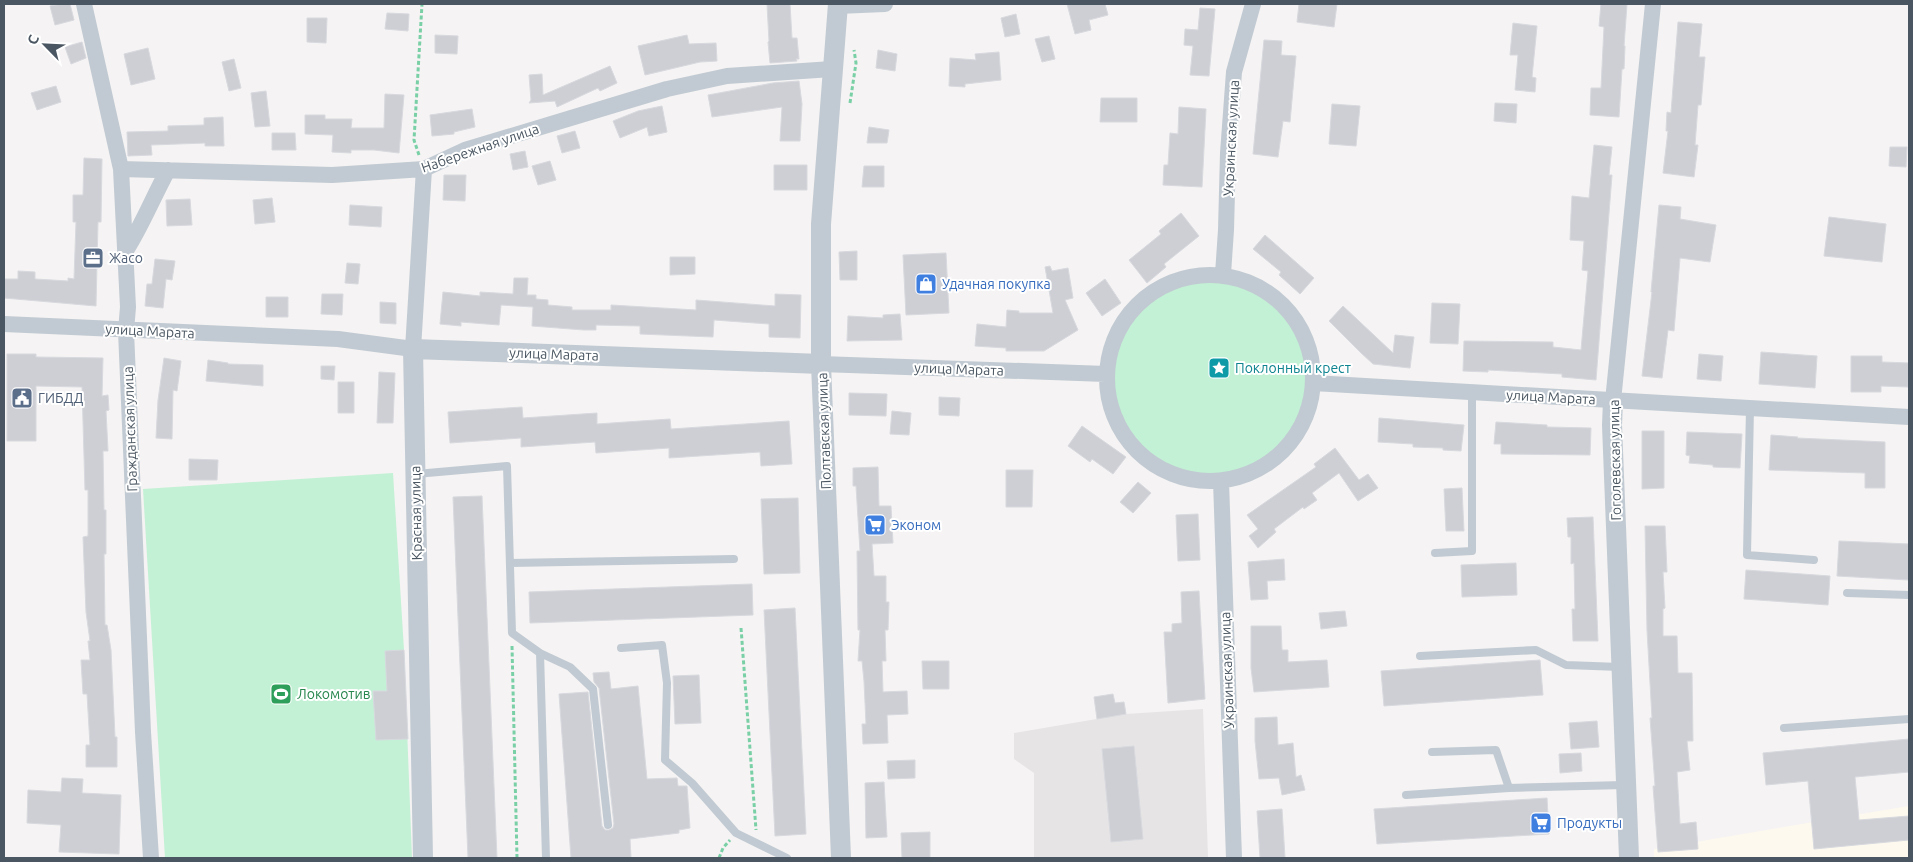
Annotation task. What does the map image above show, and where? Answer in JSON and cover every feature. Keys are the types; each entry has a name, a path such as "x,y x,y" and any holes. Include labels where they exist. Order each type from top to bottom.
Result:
{"street":[{"name":"Гражданская улица","path":"84,4 121,169 128,307 126,331 143,732 151,858"},
{"path":"837,5 885,4"},
{"name":"Украинская улица","path":"1223,274 1228,153 1234,72 1253,4"},
{"name":"Гоголевская улица","path":"1629,858 1612,425 1652,4"},
{"name":"Полтавская улица","path":"837,5 821,224 821,364 841,858"},
{"name":"Набережная улица","path":"121,169 332,175 424,169 465,150 667,89 728,76 832,69"},
{"name":"Красная улица","path":"423,858 413,349 424,169"},
{"path":"125,252 141,227 151,202 168,170"},
{"path":"1223,274 1253,283 1278,300 1298,324 1310,352 1313,382 1308,411 1294,438 1288,445 1274,459 1249,474 1221,481 1185,479 1153,465 1127,441 1110,409 1106,374 1112,340 1130,311 1156,288 1189,276 1223,274"},
{"name":"улица Марата","path":"4,324 126,331 338,339 413,349 1106,374"},
{"name":"улица Марата","path":"1313,382 1472,393 1909,417"},
{"name":"Украинская улица","path":"1221,481 1234,858"}],"lane":[{"path":"1435,552 1472,550 1472,393"},
{"path":"1750,408 1747,555 1814,560"},
{"path":"416,474 507,466 512,633 540,653 570,667 593,688 608,825"},
{"path":"510,563 734,559"},
{"path":"1847,593 1909,595"},
{"path":"621,648 662,645 667,682 665,760 692,783 736,832 787,858"},
{"path":"1420,656 1536,650 1566,665 1622,667"},
{"path":"540,653 546,858"},
{"path":"1784,728 1909,719"},
{"path":"1432,752 1496,750 1509,788"},
{"path":"1406,795 1509,788 1626,785"}],"path":[{"path":"422,4 414,140 424,169"},
{"path":"741,628 757,843"},
{"path":"512,633 517,858"},
{"path":"719,858 723,848 736,832"}],"shaded area":[{"path":"1203,709 1208,857 1034,858 1034,773 1014,759 1014,733 1126,714"},
{"path":"1909,806 1909,858 1654,858 1654,849"}],"green space":[{"path":"1200,275 1220,275 1240,279 1259,287 1283,305 1301,329 1309,348 1313,378 1309,408 1301,427 1283,451 1259,469 1240,477 1220,481 1200,481 1180,477 1161,469 1145,458 1130,443 1119,427 1111,408 1107,388 1107,368 1111,348 1119,329 1130,313 1145,298 1161,287 1180,279"},
{"name":"Локомотив","path":"393,473 404,650 412,858 165,858 143,489"}],"building":[{"path":"70,4 74,20 55,25 50,6"},
{"path":"767,4 790,4 792,38 797,38 799,59 796,59 797,61 770,63"},
{"path":"1067,4 1105,4 1108,15 1089,20 1091,30 1075,34"},
{"path":"1299,4 1337,4 1334,27 1297,22"},
{"path":"1601,4 1627,4 1624,69 1622,69 1619,117 1590,115 1591,88 1601,88 1604,27 1599,26"},
{"path":"1200,8 1215,9 1209,76 1190,75 1193,46 1184,45 1185,29 1198,30"},
{"path":"387,13 409,14 408,31 385,29"},
{"path":"1016,14 1020,34 1005,37 1001,18"},
{"path":"307,18 327,18 326,43 307,42"},
{"path":"1678,22 1702,24 1699,57 1705,57 1701,105 1698,105 1695,145 1698,145 1694,177 1663,173 1668,131 1666,131 1667,112 1671,113"},
{"path":"1513,23 1537,26 1532,77 1536,78 1535,92 1515,90 1518,55 1510,55"},
{"path":"435,35 458,36 457,54 435,53"},
{"path":"687,35 689,44 716,43 717,61 700,62 645,75 638,46"},
{"path":"1049,36 1055,59 1042,62 1035,39"},
{"path":"1264,40 1282,41 1281,55 1296,56 1290,122 1283,121 1278,157 1253,154"},
{"path":"82,42 86,58 71,64 65,47"},
{"path":"148,48 155,79 131,85 124,54"},
{"path":"878,50 897,54 895,71 876,68"},
{"path":"999,52 1001,80 965,84 965,87 949,86 950,58 976,60 975,54"},
{"path":"234,59 241,88 229,91 222,62"},
{"path":"610,66 617,83 600,91 598,88 557,107 555,101 529,103 531,100 529,75 542,74 543,95"},
{"path":"799,81 802,104 800,141 780,141 782,107 712,117 708,95 773,83"},
{"path":"56,86 61,102 37,110 31,93"},
{"path":"266,91 270,126 255,127 251,93"},
{"path":"385,94 404,95 399,153 374,150 351,150 351,153 332,152 333,135 305,134 305,115 325,115 325,119 352,119 351,128 384,128"},
{"path":"1101,98 1137,98 1137,122 1100,122"},
{"path":"1495,103 1517,104 1516,123 1494,121"},
{"path":"1332,104 1360,106 1356,146 1329,144"},
{"path":"662,106 667,132 649,136 647,127 620,138 613,121 638,111"},
{"path":"1179,107 1206,109 1202,187 1163,185 1164,165 1168,165 1170,133 1178,134"},
{"path":"472,109 475,127 454,132 454,134 432,136 430,115"},
{"path":"223,117 224,146 205,146 205,143 151,145 152,155 128,156 127,132 168,131 168,126 204,125 204,118"},
{"path":"869,127 889,130 887,143 867,143"},
{"path":"575,131 580,148 562,153 557,136"},
{"path":"272,133 295,133 296,150 272,150"},
{"path":"1594,145 1612,147 1609,175 1612,175 1596,380 1562,377 1562,374 1488,370 1488,372 1463,371 1464,341 1553,342 1553,347 1581,350 1588,271 1582,270 1584,241 1570,240 1572,196 1589,198"},
{"path":"1890,147 1907,147 1906,167 1889,166"},
{"path":"525,151 528,167 513,170 510,154"},
{"path":"84,158 102,159 101,222 98,222 96,306 4,298 4,279 18,279 18,271 35,272 35,279 68,281 68,278 74,279 76,222 73,222 73,195 83,195"},
{"path":"550,161 556,180 538,185 532,166"},
{"path":"774,165 807,165 807,190 774,190"},
{"path":"864,166 884,166 884,187 862,187"},
{"path":"444,175 466,175 465,201 443,200"},
{"path":"272,198 275,222 255,224 253,200"},
{"path":"190,199 192,225 167,226 166,200"},
{"path":"350,205 382,207 381,227 349,225"},
{"path":"1659,205 1681,207 1680,219 1716,225 1710,262 1680,258 1674,331 1668,330 1662,378 1642,376 1652,292"},
{"path":"1181,213 1199,236 1164,264 1166,267 1147,283 1129,260 1161,234 1159,231"},
{"path":"1829,217 1886,224 1882,262 1824,256"},
{"path":"1265,235 1314,278 1300,294 1279,275 1281,272 1253,249"},
{"path":"857,251 857,280 840,280 839,252"},
{"name":"Удачная покупка","path":"946,253 949,313 906,315 903,255"},
{"path":"670,257 695,257 695,274 670,275"},
{"path":"155,259 175,261 172,280 166,279 163,308 145,306 147,284 152,284"},
{"path":"347,263 360,264 358,284 345,283"},
{"path":"1050,266 1052,271 1068,268 1073,298 1065,300 1078,330 1044,351 1006,351 1006,348 975,346 977,324 1006,327 1007,310 1019,311 1019,313 1053,313 1045,267"},
{"path":"514,278 528,278 527,295 536,295 536,299 548,300 548,305 572,307 572,310 611,310 611,305 696,310 696,300 775,306 775,294 801,295 800,338 769,337 769,324 714,320 713,337 640,334 640,326 596,325 596,330 584,330 532,326 533,307 501,305 499,325 461,322 461,326 440,324 443,292 480,296 480,292 513,294"},
{"path":"1105,279 1121,303 1102,316 1086,293"},
{"path":"322,294 343,294 342,315 321,314"},
{"path":"266,297 288,297 288,317 266,317"},
{"path":"380,302 396,303 396,324 380,323"},
{"path":"1432,303 1460,304 1458,344 1430,343"},
{"path":"1343,306 1393,353 1395,335 1414,337 1410,368 1373,364 1360,352 1329,321"},
{"path":"900,314 902,340 847,341 848,316 883,318 883,315"},
{"path":"1761,352 1817,356 1815,388 1759,384"},
{"path":"7,354 36,354 36,357 103,358 102,396 108,395 109,410 106,411 108,451 103,451 104,510 106,510 106,554 104,554 105,625 107,625 111,650 115,737 117,737 117,767 86,767 86,745 90,745 87,694 83,694 81,660 90,660 88,641 90,641 86,612 83,537 88,536 88,490 85,490 82,387 36,386 36,441 7,441"},
{"path":"1699,354 1723,356 1721,381 1697,379"},
{"path":"1851,356 1882,356 1882,362 1909,363 1908,387 1881,386 1881,392 1851,392"},
{"path":"164,358 181,361 177,391 173,390 172,439 156,438 158,400"},
{"path":"208,360 228,364 263,365 263,386 206,381"},
{"path":"321,366 335,366 334,380 321,379"},
{"path":"379,372 395,373 393,423 377,423"},
{"path":"338,382 354,382 354,413 338,413"},
{"path":"849,393 887,394 886,416 849,415"},
{"path":"939,397 960,398 959,416 939,415"},
{"path":"522,407 523,418 597,413 597,424 670,419 671,429 789,421 792,464 761,466 760,452 669,458 669,448 596,453 595,442 521,447 521,438 450,443 448,412"},
{"path":"892,411 911,413 909,435 890,434"},
{"path":"1379,418 1464,425 1461,451 1413,447 1413,444 1378,442"},
{"path":"1496,422 1547,425 1547,427 1591,428 1590,455 1501,454 1501,444 1494,444"},
{"path":"1082,426 1126,457 1113,474 1092,459 1090,462 1068,446"},
{"path":"1642,431 1664,431 1664,488 1642,489"},
{"path":"1687,432 1742,434 1740,468 1713,467 1713,465 1689,463 1690,456 1686,455"},
{"path":"1771,435 1885,442 1885,488 1865,488 1865,473 1769,470"},
{"path":"1335,448 1359,480 1368,474 1378,488 1358,501 1339,473 1312,493 1317,500 1304,509 1303,507 1274,529 1276,532 1258,548 1249,536 1258,529 1247,515 1316,467 1314,464"},
{"path":"189,459 218,460 217,480 189,480"},
{"path":"878,467 879,506 891,506 893,543 872,544 874,576 886,576 886,602 889,602 888,630 885,630 886,661 882,661 883,692 907,691 908,714 887,715 888,743 863,744 862,724 866,724 864,681 862,661 858,661 860,630 858,630 857,551 860,551 856,486 853,486 853,468"},
{"path":"1006,470 1033,470 1032,507 1006,507"},
{"path":"1138,482 1151,493 1133,513 1120,502"},
{"path":"1462,488 1464,531 1446,531 1444,489"},
{"path":"482,496 497,858 468,858 453,497"},
{"path":"798,498 800,573 764,574 761,499"},
{"path":"1198,514 1200,560 1178,561 1176,515"},
{"path":"1593,517 1598,641 1573,641 1572,609 1575,609 1574,563 1571,564 1571,537 1568,537 1567,518"},
{"path":"1645,526 1665,526 1667,572 1663,572 1665,608 1663,609 1663,636 1677,636 1678,673 1692,673 1693,741 1687,741 1690,770 1677,772 1680,824 1696,822 1698,849 1658,852 1650,718 1652,718 1647,630"},
{"path":"1839,541 1909,544 1909,580 1837,576"},
{"path":"1284,559 1285,580 1267,581 1268,599 1251,600 1248,562"},
{"path":"1516,563 1517,595 1462,597 1461,565"},
{"path":"1746,570 1830,576 1828,605 1744,599"},
{"path":"752,584 753,615 530,623 529,592"},
{"path":"1199,591 1205,699 1168,703 1164,632 1172,632 1172,624 1182,623 1181,592"},
{"path":"795,608 806,834 775,836 764,610"},
{"path":"1345,611 1347,626 1321,629 1319,613"},
{"path":"1251,626 1281,626 1282,650 1288,650 1288,662 1327,660 1329,687 1254,692 1251,668"},
{"path":"404,650 408,739 376,740 373,691 387,691 385,651"},
{"path":"1540,660 1543,695 1384,706 1381,671"},
{"path":"922,661 949,661 949,689 923,689"},
{"path":"609,672 611,689 638,686 647,779 677,778 678,786 687,786 690,828 679,830 679,833 630,839 631,858 571,858 559,694 588,692 602,826 605,830 609,830 613,828 614,824 599,688 594,682 593,673"},
{"path":"699,675 701,723 675,724 673,676"},
{"path":"1113,694 1115,703 1124,702 1126,714 1097,719 1094,697"},
{"path":"1277,717 1278,745 1293,743 1296,777 1301,775 1305,790 1282,795 1279,778 1259,779 1255,741 1255,718"},
{"path":"1597,721 1599,747 1571,749 1569,723"},
{"path":"1909,739 1909,772 1855,777 1859,820 1909,816 1909,840 1814,849 1808,781 1766,785 1763,753"},
{"path":"1134,746 1143,839 1111,842 1102,749"},
{"path":"1581,753 1582,771 1560,773 1559,754"},
{"path":"915,760 915,778 888,779 887,761"},
{"path":"62,778 83,779 82,793 121,795 119,854 59,852 61,825 27,823 28,790 61,792"},
{"path":"884,782 887,837 866,838 865,783"},
{"path":"1547,798 1549,834 1377,844 1374,809"},
{"path":"1282,809 1285,858 1260,858 1257,811"},
{"path":"930,832 930,858 902,858 901,833"}],"place":[{"name":"Жасо","path":"93,258"},
{"name":"Удачная покупка","path":"926,284"},
{"name":"Поклонный крест","path":"1219,368"},
{"name":"ГИБДД","path":"22,398"},
{"name":"Эконом","path":"875,525"},
{"name":"Локомотив","path":"281,694"},
{"name":"Продукты","path":"1541,823"}]}
